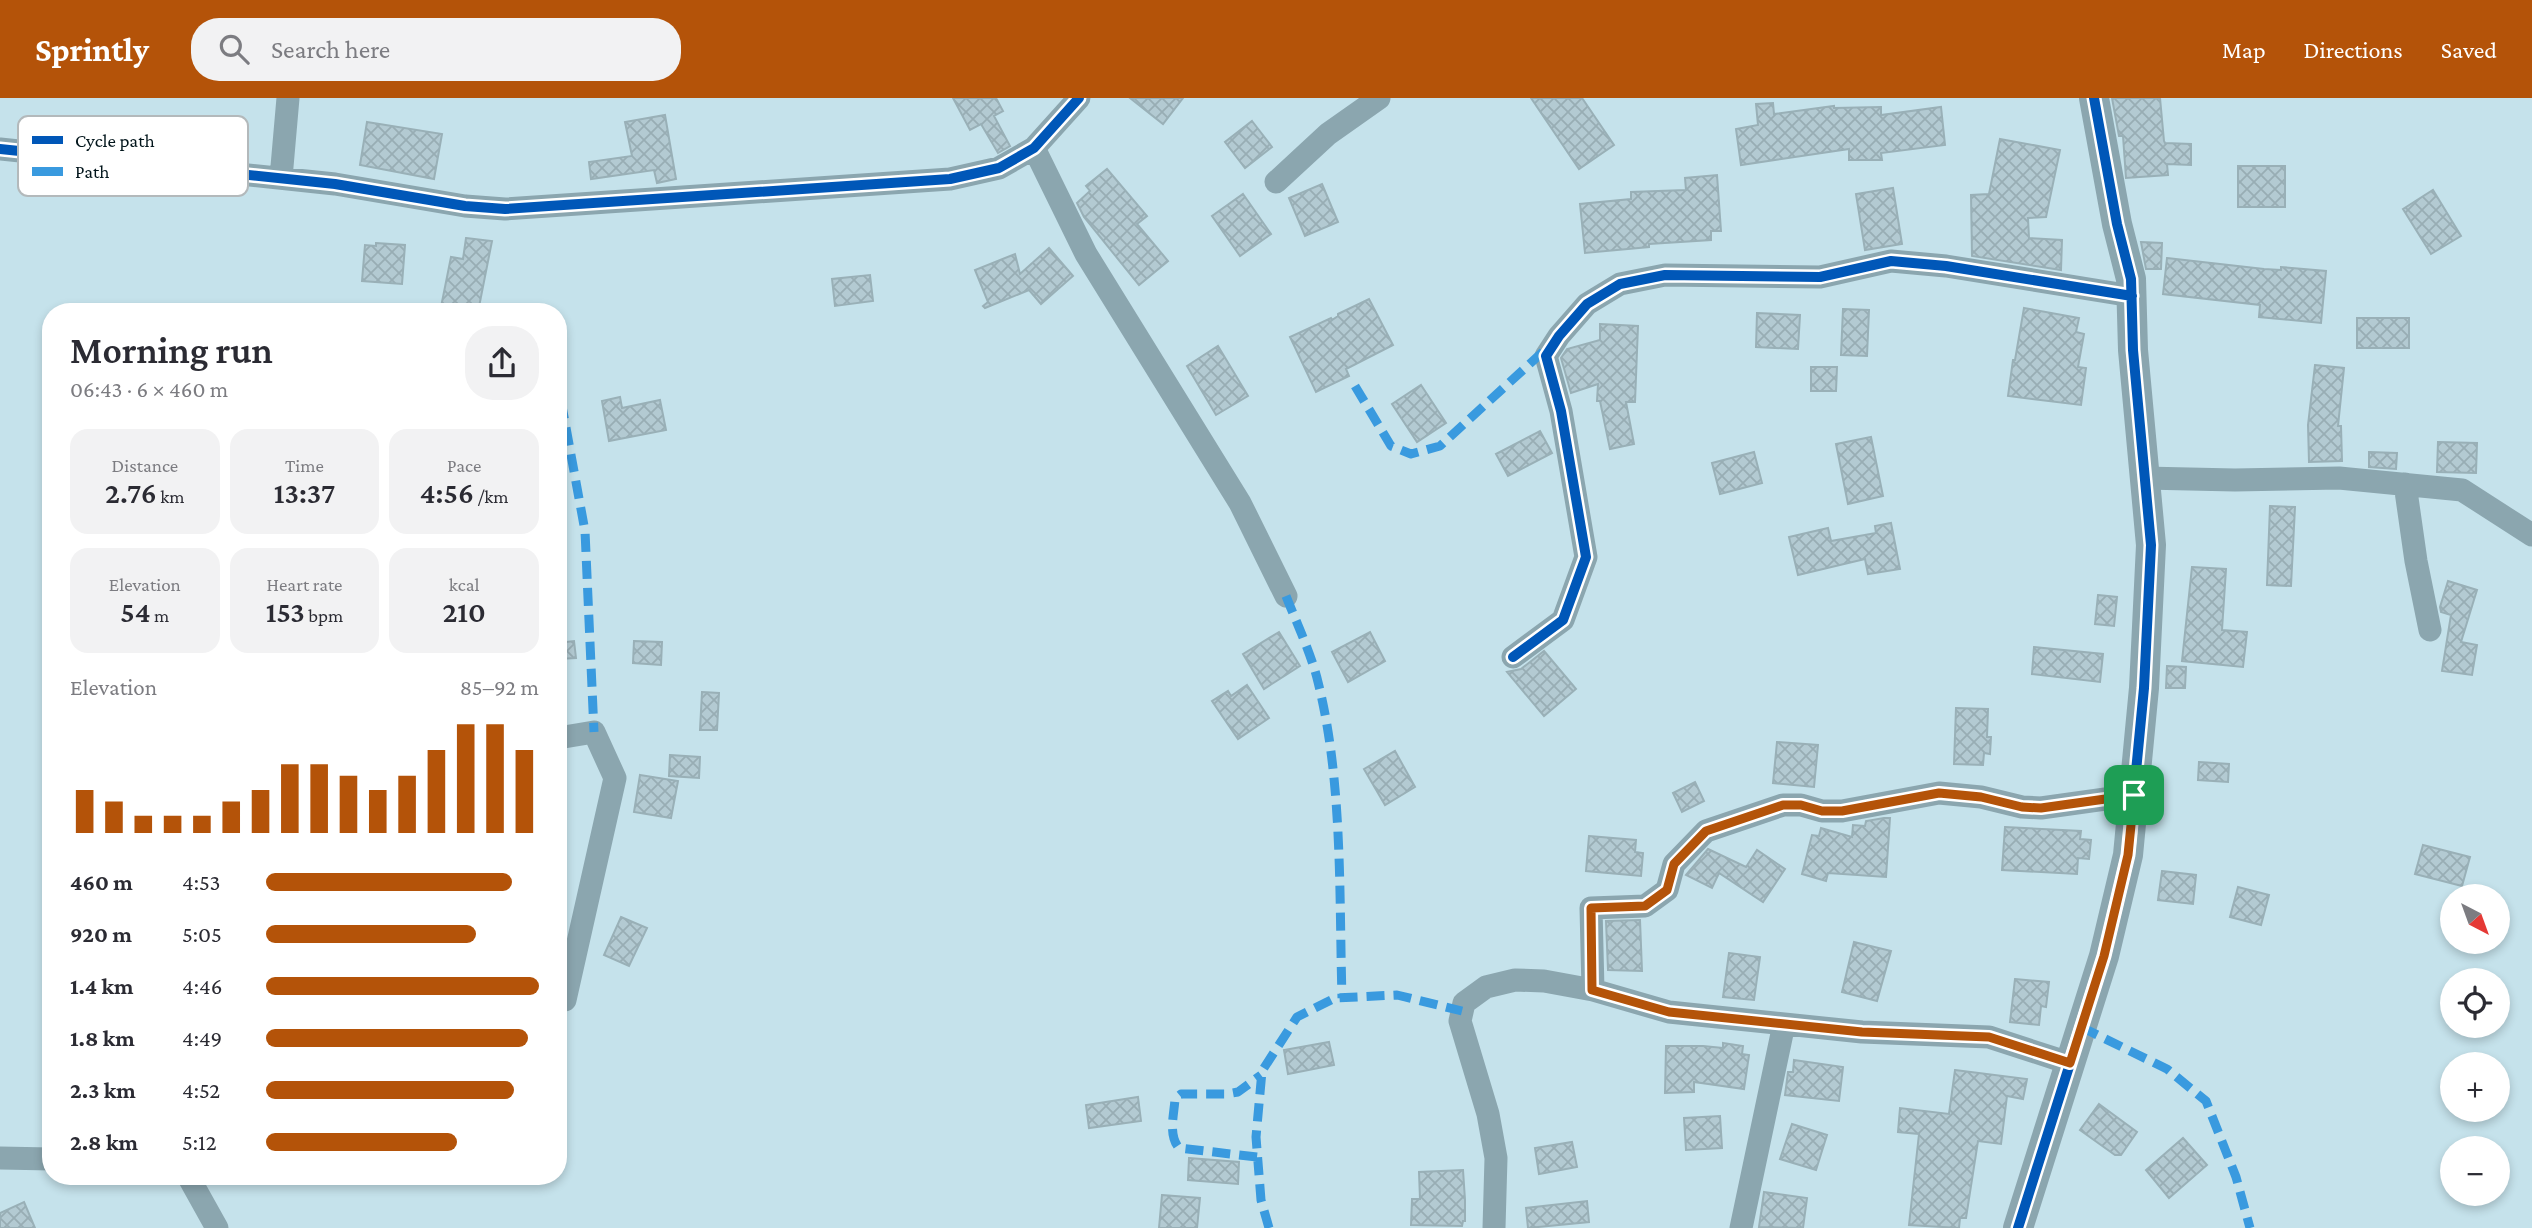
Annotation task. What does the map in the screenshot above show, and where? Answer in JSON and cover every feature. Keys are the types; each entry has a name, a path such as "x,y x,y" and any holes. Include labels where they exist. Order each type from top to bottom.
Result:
{"street":[{"path":"281,178 288,98"},
{"path":"248,175 335,184 465,206 505,209 950,179 999,168 1034,148 1079,98"},
{"path":"1276,182 1328,134 1379,98"},
{"path":"2018,1228 2104,956 2128,855 2144,688 2151,545 2133,350 2131,279 2117,225 2094,98"},
{"path":"1034,148 1086,254 1240,503 1286,596"},
{"path":"0,149 18,151"},
{"path":"1513,657 1563,621 1586,556 1560,411 1546,356 1559,336 1587,304 1620,284 1665,275 1820,277 1891,261 1946,266 2132,296"},
{"path":"2144,478 2339,478 2462,490 2532,535"},
{"path":"2405,484 2416,561 2430,630"},
{"path":"567,736 594,732 615,778 567,991"},
{"path":"1592,990 1591,908 1645,906 1667,890 1674,864 1706,831 1783,805 1842,811 1939,793 1981,797 2022,807 2041,808 2134,795"},
{"path":"1494,1228 1496,1158 1488,1114 1460,1021 1464,1003 1486,987 1515,980 1544,981 1592,990 1669,1012 1862,1032 1989,1037 2070,1063"},
{"path":"1741,1228 1784,1024"},
{"path":"0,1158 42,1159"},
{"path":"193,1185 217,1228"}],"building":[{"path":"953,98 996,98 1003,111 994,116 1010,146 998,153 981,124 970,130"},
{"path":"1130,98 1183,98 1163,124"},
{"path":"1531,98 1582,98 1614,145 1579,169"},
{"path":"2112,98 2160,98 2164,141 2191,144 2191,165 2167,164 2168,175 2126,178 2123,136 2119,136"},
{"path":"1773,103 1774,114 1834,106 1881,107 1881,115 1941,107 1945,145 1881,153 1882,160 1849,160 1849,149 1741,165 1736,129 1758,125 1756,104"},
{"path":"665,115 676,179 657,183 654,170 591,179 589,162 632,156 625,122"},
{"path":"1252,121 1272,147 1245,168 1225,142"},
{"path":"367,122 442,134 434,179 360,165"},
{"path":"2000,139 2060,150 2046,217 2028,218 2029,238 2062,240 2061,270 1972,256 1971,195 1989,194"},
{"path":"2238,166 2285,166 2285,207 2238,207"},
{"path":"1107,169 1147,216 1137,224 1168,261 1139,285 1084,217 1077,203 1090,191 1086,186"},
{"path":"1717,175 1721,231 1711,231 1711,240 1649,244 1649,247 1585,253 1580,204 1631,199 1631,192 1686,190 1685,178"},
{"path":"1322,184 1338,222 1305,236 1289,198"},
{"path":"1893,188 1902,244 1865,250 1856,194"},
{"path":"2433,190 2461,236 2431,254 2403,209"},
{"path":"1243,194 1271,234 1240,256 1212,216"},
{"path":"466,238 492,241 480,303 442,303 451,257 463,259"},
{"path":"2141,242 2162,243 2161,269 2146,269"},
{"path":"376,243 405,245 402,284 362,281 365,245 376,246"},
{"path":"1049,248 1073,276 1041,304 1029,290 985,308 983,306 988,302 975,270 1015,254 1020,274"},
{"path":"2167,258 2264,269 2281,270 2281,267 2326,271 2321,323 2259,317 2260,305 2163,294"},
{"path":"870,275 873,301 835,306 832,279"},
{"path":"1369,299 1393,345 1346,369 1349,376 1316,392 1290,337 1331,318 1332,320 1338,314"},
{"path":"2024,308 2079,318 2076,332 2084,334 2078,367 2086,368 2081,405 2008,396"},
{"path":"1843,309 1869,310 1867,356 1841,355"},
{"path":"1757,313 1800,315 1798,349 1756,347"},
{"path":"2357,318 2409,318 2409,348 2357,348"},
{"path":"1600,324 1638,326 1635,402 1626,402 1634,444 1610,449 1600,401 1597,401 1598,384 1571,393 1561,358 1567,349 1600,340"},
{"path":"1218,346 1248,396 1216,415 1187,366"},
{"path":"2315,365 2344,368 2338,426 2341,426 2342,461 2309,462 2308,425"},
{"path":"1811,367 1837,367 1836,391 1811,391"},
{"path":"1421,385 1446,423 1417,442 1392,404"},
{"path":"620,397 622,408 660,400 666,430 609,441 602,401"},
{"path":"1540,431 1552,453 1508,476 1496,454"},
{"path":"1871,437 1883,496 1848,504 1836,444"},
{"path":"2438,442 2477,443 2476,473 2437,472"},
{"path":"1754,452 1762,483 1720,494 1712,463"},
{"path":"2369,452 2397,453 2396,469 2369,467"},
{"path":"2270,506 2295,507 2291,586 2267,585"},
{"path":"1891,523 1900,569 1868,574 1865,559 1798,575 1789,537 1828,528 1831,541 1876,533 1875,526"},
{"path":"2192,567 2226,569 2222,630 2247,632 2243,667 2182,661"},
{"path":"2448,581 2477,590 2461,642 2477,645 2472,675 2442,671 2451,615 2441,612 2440,607"},
{"path":"2098,595 2117,597 2114,626 2095,624"},
{"path":"1279,632 1300,666 1264,689 1243,654"},
{"path":"1370,632 1385,661 1348,682 1332,652"},
{"path":"574,641 576,658 567,658 567,642"},
{"path":"634,641 662,642 661,665 633,663"},
{"path":"2034,647 2103,654 2100,682 2032,674"},
{"path":"1544,651 1576,689 1544,716 1507,672 1521,669"},
{"path":"2167,666 2186,667 2185,688 2166,688"},
{"path":"1247,685 1269,718 1238,739 1212,701 1228,691 1231,696"},
{"path":"702,692 719,693 717,730 700,730"},
{"path":"1956,708 1988,709 1987,737 1991,737 1990,754 1984,753 1983,765 1954,764"},
{"path":"1777,742 1818,745 1814,787 1773,783"},
{"path":"1395,751 1415,787 1385,805 1364,769"},
{"path":"670,755 700,757 699,778 669,776"},
{"path":"2199,762 2229,764 2228,782 2198,780"},
{"path":"640,775 678,781 671,818 634,812"},
{"path":"1695,782 1704,801 1682,812 1673,793"},
{"path":"1890,818 1886,877 1828,873 1826,881 1802,874 1812,835 1819,836 1821,828 1852,837 1853,825 1865,826 1866,821"},
{"path":"2005,827 2081,831 2080,839 2091,840 2089,859 2078,858 2077,874 2002,870"},
{"path":"1589,836 1636,840 1635,852 1643,853 1641,876 1586,871"},
{"path":"2423,845 2470,857 2463,884 2415,874"},
{"path":"1708,849 1746,867 1757,850 1785,869 1763,902 1719,873 1712,888 1686,875"},
{"path":"2162,871 2196,875 2193,904 2158,900"},
{"path":"2238,887 2269,895 2261,925 2230,917"},
{"path":"621,917 647,928 629,966 604,955"},
{"path":"1640,920 1642,971 1608,970 1606,921"},
{"path":"1854,942 1891,951 1877,1001 1842,992"},
{"path":"1729,953 1760,957 1754,1000 1723,997"},
{"path":"2015,979 2049,982 2046,1007 2041,1006 2039,1025 2010,1022"},
{"path":"1329,1042 1334,1065 1288,1074 1284,1050"},
{"path":"1723,1043 1743,1046 1742,1054 1749,1055 1744,1089 1694,1082 1694,1092 1665,1093 1666,1046 1723,1048"},
{"path":"1794,1060 1843,1067 1839,1101 1785,1095 1788,1072 1793,1072"},
{"path":"1955,1070 2027,1079 2023,1099 2007,1096 2001,1144 1978,1141 1966,1218 1960,1218 1959,1228 1909,1225 1919,1134 1898,1132 1900,1108 1949,1114"},
{"path":"1138,1097 1141,1121 1089,1128 1086,1105"},
{"path":"2099,1104 2137,1132 2121,1155 2115,1155 2080,1130"},
{"path":"1720,1116 1722,1148 1686,1150 1684,1118"},
{"path":"1792,1124 1827,1135 1816,1170 1780,1159"},
{"path":"2183,1138 2207,1165 2169,1198 2146,1170"},
{"path":"1572,1142 1577,1167 1539,1174 1535,1148"},
{"path":"1189,1158 1239,1162 1238,1184 1188,1180"},
{"path":"1463,1170 1465,1221 1462,1226 1411,1225 1412,1199 1420,1199 1419,1172"},
{"path":"1764,1192 1807,1198 1803,1228 1759,1227"},
{"path":"1162,1195 1200,1198 1197,1228 1159,1228"},
{"path":"1587,1201 1589,1222 1528,1228 1526,1208"},
{"path":"24,1202 35,1228 0,1228 0,1213"}],"marked path":[{"path":"1355,386 1391,446 1411,454 1440,446 1547,348"},
{"path":"567,433 585,531 594,732"},
{"path":"1286,596 1315,671 1332,759 1338,838 1342,998"},
{"path":"1269,1228 1261,1200 1256,1137 1262,1071 1297,1017 1335,998 1397,995 1462,1011"},
{"path":"2081,1027 2167,1069 2206,1101 2236,1177 2250,1228"},
{"path":"1257,1157 1179,1148 1172,1125 1175,1099 1181,1094 1238,1092 1261,1075"}],"cycle path":[{"path":"248,175 335,184 465,206 505,209 950,179 999,168 1034,148 1079,98"},
{"path":"2018,1228 2104,956 2128,855 2144,688 2151,545 2133,350 2131,279 2117,224 2094,98"},
{"path":"0,149 18,151"},
{"path":"1513,657 1563,620 1586,557 1561,411 1546,356 1559,336 1587,304 1620,284 1665,275 1820,277 1891,261 1946,266 2132,296"}],"route":[{"path":"1939,793 1981,797 2022,807 2041,808 2134,795 2128,855 2104,956 2070,1063 1989,1037 1862,1032 1669,1012 1592,990 1591,908 1645,906 1667,890 1674,864 1706,831 1783,805 1842,811 1939,793"}]}
